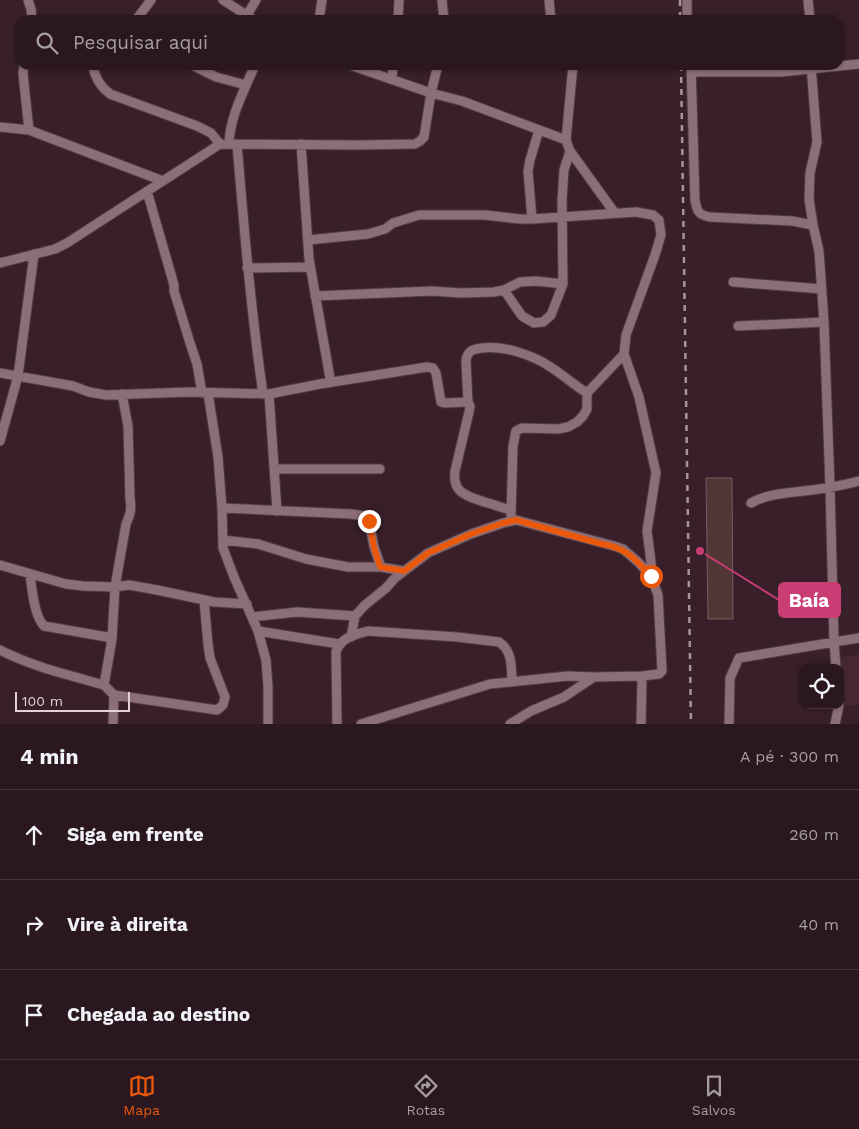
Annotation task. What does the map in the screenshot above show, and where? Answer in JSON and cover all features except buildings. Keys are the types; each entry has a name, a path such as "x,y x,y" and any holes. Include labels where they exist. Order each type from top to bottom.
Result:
{"street":[{"path":"28,0 32,15"},
{"path":"140,15 151,0"},
{"path":"224,0 246,15"},
{"path":"251,15 256,0"},
{"path":"320,15 322,0"},
{"path":"398,15 399,0"},
{"path":"442,0 444,15"},
{"path":"549,0 550,15"},
{"path":"687,0 687,15"},
{"path":"808,0 810,15"},
{"path":"844,65 859,64"},
{"path":"23,70 29,130"},
{"path":"94,70 102,88 110,94 197,126 229,144"},
{"path":"201,70 216,78 246,85"},
{"path":"253,70 235,112 229,144 247,268 255,340 266,394 277,511"},
{"path":"365,70 431,93 468,103 566,140"},
{"path":"392,79 393,70"},
{"path":"0,263 54,249 67,243 147,191 229,144 415,144 424,137 437,70"},
{"path":"573,70 566,140 570,151 614,212"},
{"path":"691,70 695,200 702,216 792,221 813,225"},
{"path":"736,70 781,72 793,70"},
{"path":"811,70 817,142 810,173 809,199 819,251 824,322 836,664"},
{"path":"0,127 29,130 164,181"},
{"path":"532,219 528,171 539,130"},
{"path":"301,144 310,267 330,383"},
{"path":"504,290 522,316 534,323 543,322 552,315 563,284 562,200 564,170 570,151"},
{"path":"147,191 174,285 174,291 205,393 218,457 223,548 258,631 266,660 268,724"},
{"path":"308,240 368,234 419,215 485,215 532,219 614,212 636,212 653,215 659,220 661,235 626,335 624,354 639,397 656,473 647,530 651,576 658,596 662,671 659,674 642,676 568,676 490,684 361,724"},
{"path":"0,441 18,376 34,254"},
{"path":"247,268 310,267"},
{"path":"315,296 432,291 478,292 504,290 520,282 536,281 563,284"},
{"path":"733,282 822,289"},
{"path":"738,326 824,322"},
{"path":"511,510 465,495 456,485 454,471 470,406 468,402 467,355 476,348 488,347 518,352 542,362 587,393"},
{"path":"512,521 513,446 516,431 522,428 558,429 568,427 577,422 587,409 587,393 624,354"},
{"path":"0,373 73,386 97,394 266,394 427,367 433,368 436,373 441,402 468,402"},
{"path":"104,685 112,638 115,587 124,531 131,514 128,426 122,394"},
{"path":"274,468 380,469"},
{"path":"751,503 758,499 859,481"},
{"path":"222,508 365,516 369,521 380,567"},
{"path":"351,636 355,616 365,605 428,553 471,534 516,520 623,549 651,576"},
{"path":"223,540 258,544 306,559 348,567 380,567 404,571"},
{"path":"0,565 66,584 115,587 129,585 204,600 229,604 247,604"},
{"path":"30,574 39,621 44,626 112,638"},
{"path":"0,650 40,667 104,685 114,695 216,710 223,705 225,697 210,658 204,600"},
{"path":"252,617 297,612 355,616"},
{"path":"258,631 339,644"},
{"path":"337,724 336,652 339,644 351,636 368,631 457,636 499,642 505,646 509,653 512,682"},
{"path":"729,724 730,678 739,658 859,638"},
{"path":"641,724 642,676"},
{"path":"510,724 531,711 564,697 594,677"},
{"path":"113,724 114,695"},
{"path":"835,724 838,709"}],"shaded area":[{"path":"859,654 859,704 845,707 844,664 839,664 837,658"}],"railway":[{"path":"680,0 680,15"},
{"path":"681,70 691,724"}],"place":[{"name":"Baía","path":"700,551"}],"route":[{"path":"369,521 380,567 404,571 428,553 471,534 516,520 623,549 651,576"}]}
